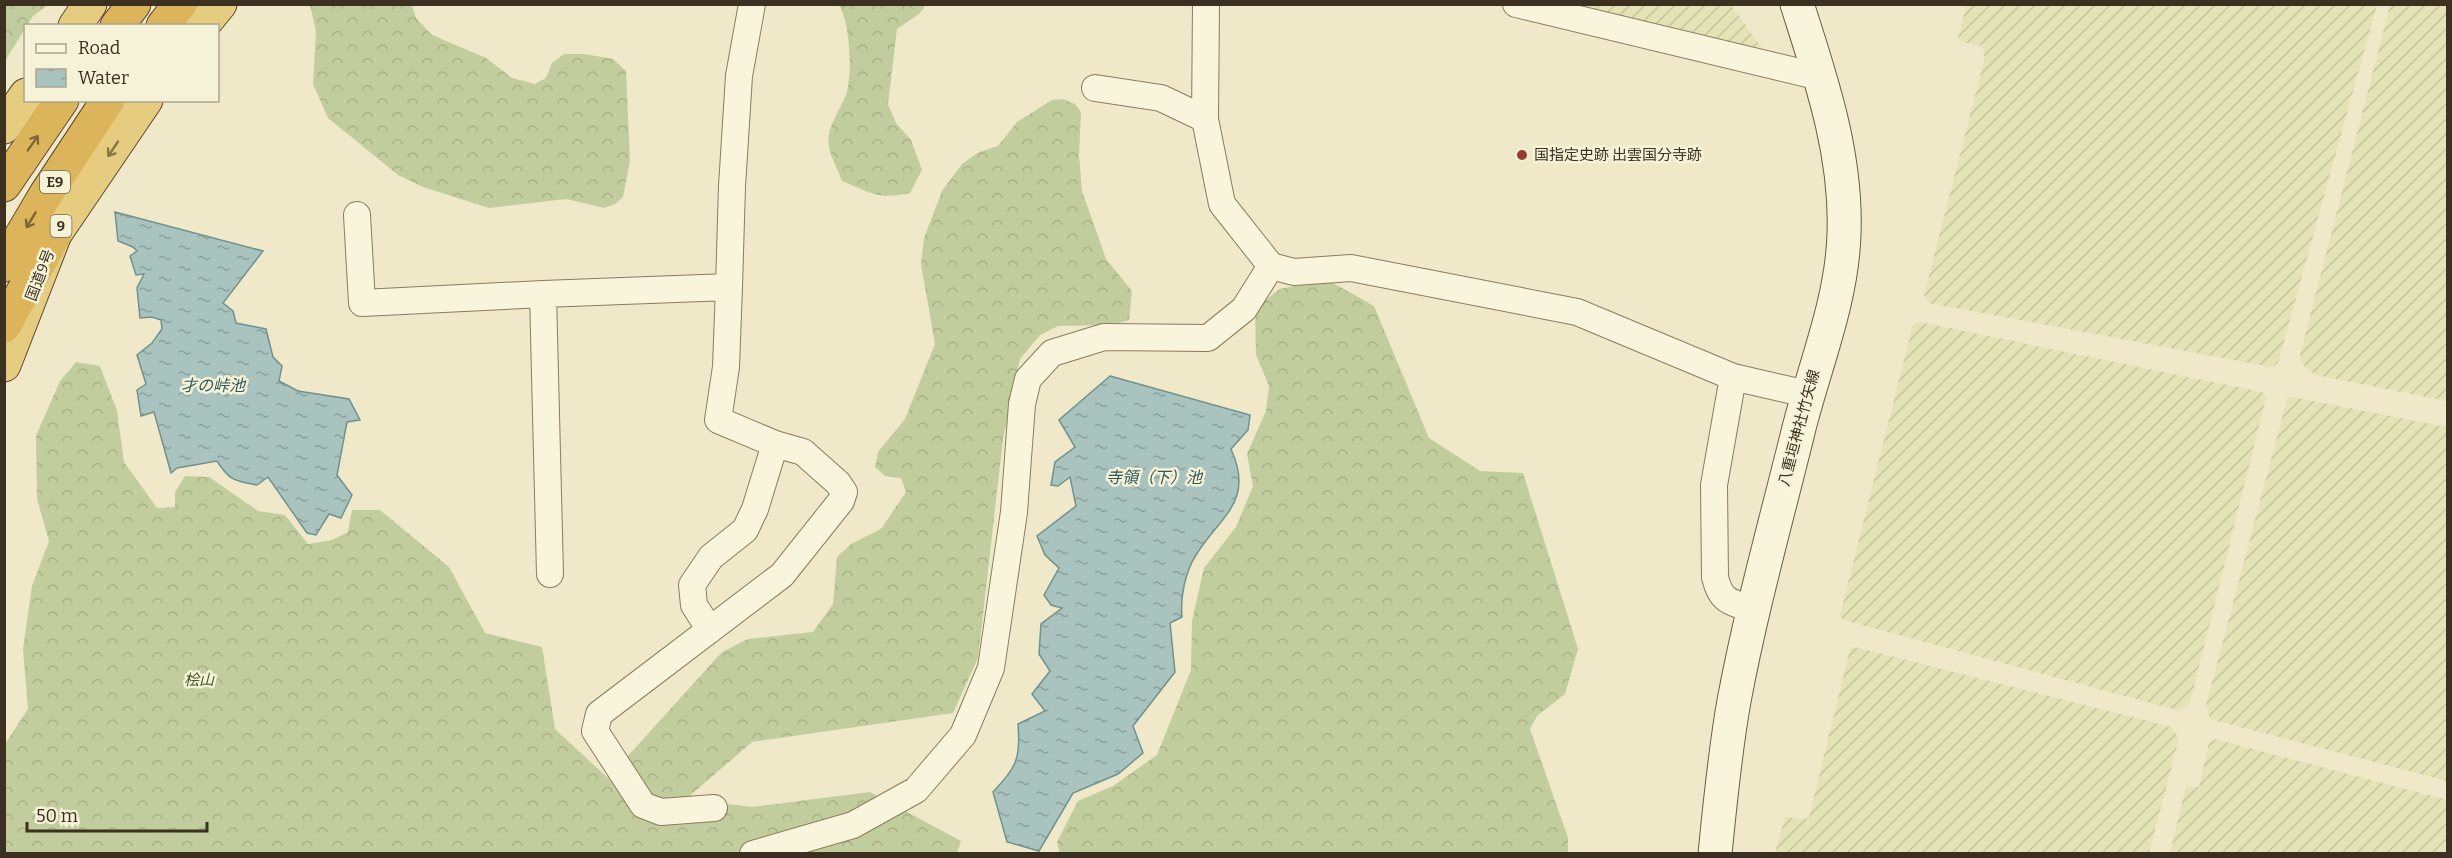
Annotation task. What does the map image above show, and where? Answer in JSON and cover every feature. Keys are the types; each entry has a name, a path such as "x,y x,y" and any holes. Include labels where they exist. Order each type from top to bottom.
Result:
{"highway":[{"path":"76,24 90,4"},
{"path":"119,24 134,4"},
{"path":"165,24 180,4"},
{"path":"204,24 220,4"},
{"path":"4,127 24,98"},
{"name":"E9","path":"4,185 61,102"},
{"name":"E9","path":"4,265 46,194 107,102"},
{"name":"国道9号","path":"4,365 56,234 145,102"},
{"path":"4,326 56,234"}],"main road":[{"name":"八重垣神社竹矢線","path":"1715,854 1734,701 1754,609 1807,394 1836,298 1844,235 1843,182 1835,133 1797,4"}],"street":[{"path":"714,808 661,812 643,804 595,731 599,714 782,575 841,501 844,492 838,483 803,453 718,420 726,367 732,186 739,76 752,4"},
{"path":"1206,4 1205,119 1222,204 1271,266 1293,272 1351,268 1577,312 1733,378 1807,394"},
{"path":"1516,4 1820,78"},
{"path":"1095,87 1161,98 1205,119"},
{"path":"357,215 362,303 729,287"},
{"path":"753,854 853,825 916,790 963,735 991,668 1014,512 1022,404 1028,379 1052,353 1104,337 1208,338 1244,309 1271,266"},
{"path":"543,294 550,574"},
{"path":"1733,378 1714,485 1715,577 1718,591 1729,602 1754,609"},
{"path":"710,630 694,605 691,594 692,585 711,557 745,530 776,444"}],"green space":[{"path":"5,4 48,5 33,16 28,24 24,24 24,30 5,61"},
{"path":"1967,4 2377,5 2278,363 2271,367 1929,303 1924,295 1985,57 1982,46 1962,42 1958,37"},
{"path":"310,5 412,5 416,18 432,35 486,58 512,78 535,84 546,78 552,63 564,54 584,54 613,59 626,71 630,161 623,197 615,204 604,208 566,199 489,208 423,187 398,175 328,118 313,84 316,31"},
{"path":"839,5 926,5 919,14 897,29 888,104 896,123 911,140 922,170 910,193 883,195 868,192 842,181 831,155 829,134 846,95 849,75 848,36"},
{"path":"1561,5 1731,5 1763,50"},
{"path":"2390,5 2447,5 2447,401 2316,375 2302,364 2300,355"},
{"name":"桧山","path":"1063,99 1075,104 1081,112 1079,155 1082,191 1106,259 1132,291 1129,320 1112,325 1058,326 1040,335 1020,359 1003,439 978,658 953,713 752,742 686,799 752,807 870,792 961,841 957,853 5,854 5,744 28,709 23,649 32,586 49,541 37,499 36,436 60,381 76,362 100,366 117,411 124,462 157,508 175,507 175,492 185,476 209,477 258,511 285,515 308,544 332,540 348,532 352,510 380,510 449,567 485,633 542,647 555,729 608,778 722,652 748,639 813,632 833,604 837,557 851,544 881,529 906,492 901,478 885,476 875,467 878,452 905,419 935,344 921,264 924,238 942,191 962,164 979,152 998,146 1017,122 1052,100"},
{"path":"1326,279 1374,306 1429,438 1480,471 1523,473 1578,649 1565,694 1537,716 1530,729 1568,838 1568,853 1060,854 1057,842 1078,801 1113,786 1157,755 1191,670 1192,621 1204,568 1236,527 1253,486 1247,454 1266,411 1269,386 1256,355 1255,308 1280,289"},
{"path":"1920,322 2262,392 2266,398 2190,703 2180,711 1843,620 1840,615 1913,324"},
{"path":"2292,397 2447,427 2447,781 2210,719 2206,705 2287,399"},
{"path":"1855,647 2172,727 2179,739 2149,853 1775,853 1785,817 1805,819 1809,817 1850,649"},
{"path":"2215,739 2447,800 2447,853 2170,853 2185,789 2188,786 2199,787 2209,743"}],"water":[{"name":"才の峠池","path":"115,212 263,251 223,303 233,311 236,323 266,329 273,357 282,366 279,381 298,391 349,399 360,420 347,422 337,475 352,495 341,518 329,514 316,535 307,533 268,477 257,485 237,481 225,472 217,461 177,468 171,473 154,412 141,416 137,390 146,384 137,355 152,343 162,329 161,320 152,317 140,318 137,288 144,274 136,275 130,256 137,251 118,241"},
{"name":"寺領（下）池","path":"1110,376 1250,415 1248,430 1231,449 1239,482 1237,496 1192,562 1184,585 1182,617 1170,623 1175,672 1133,726 1143,753 1118,774 1073,793 1039,851 1007,842 993,792 1007,776 1015,762 1019,746 1018,724 1045,711 1032,694 1050,671 1039,654 1041,624 1062,608 1051,605 1044,595 1059,568 1045,555 1037,536 1076,506 1070,477 1058,486 1051,485 1055,462 1075,447 1059,420"}],"place":[{"name":"国指定史跡 出雲国分寺跡","path":"1522,155"}]}
